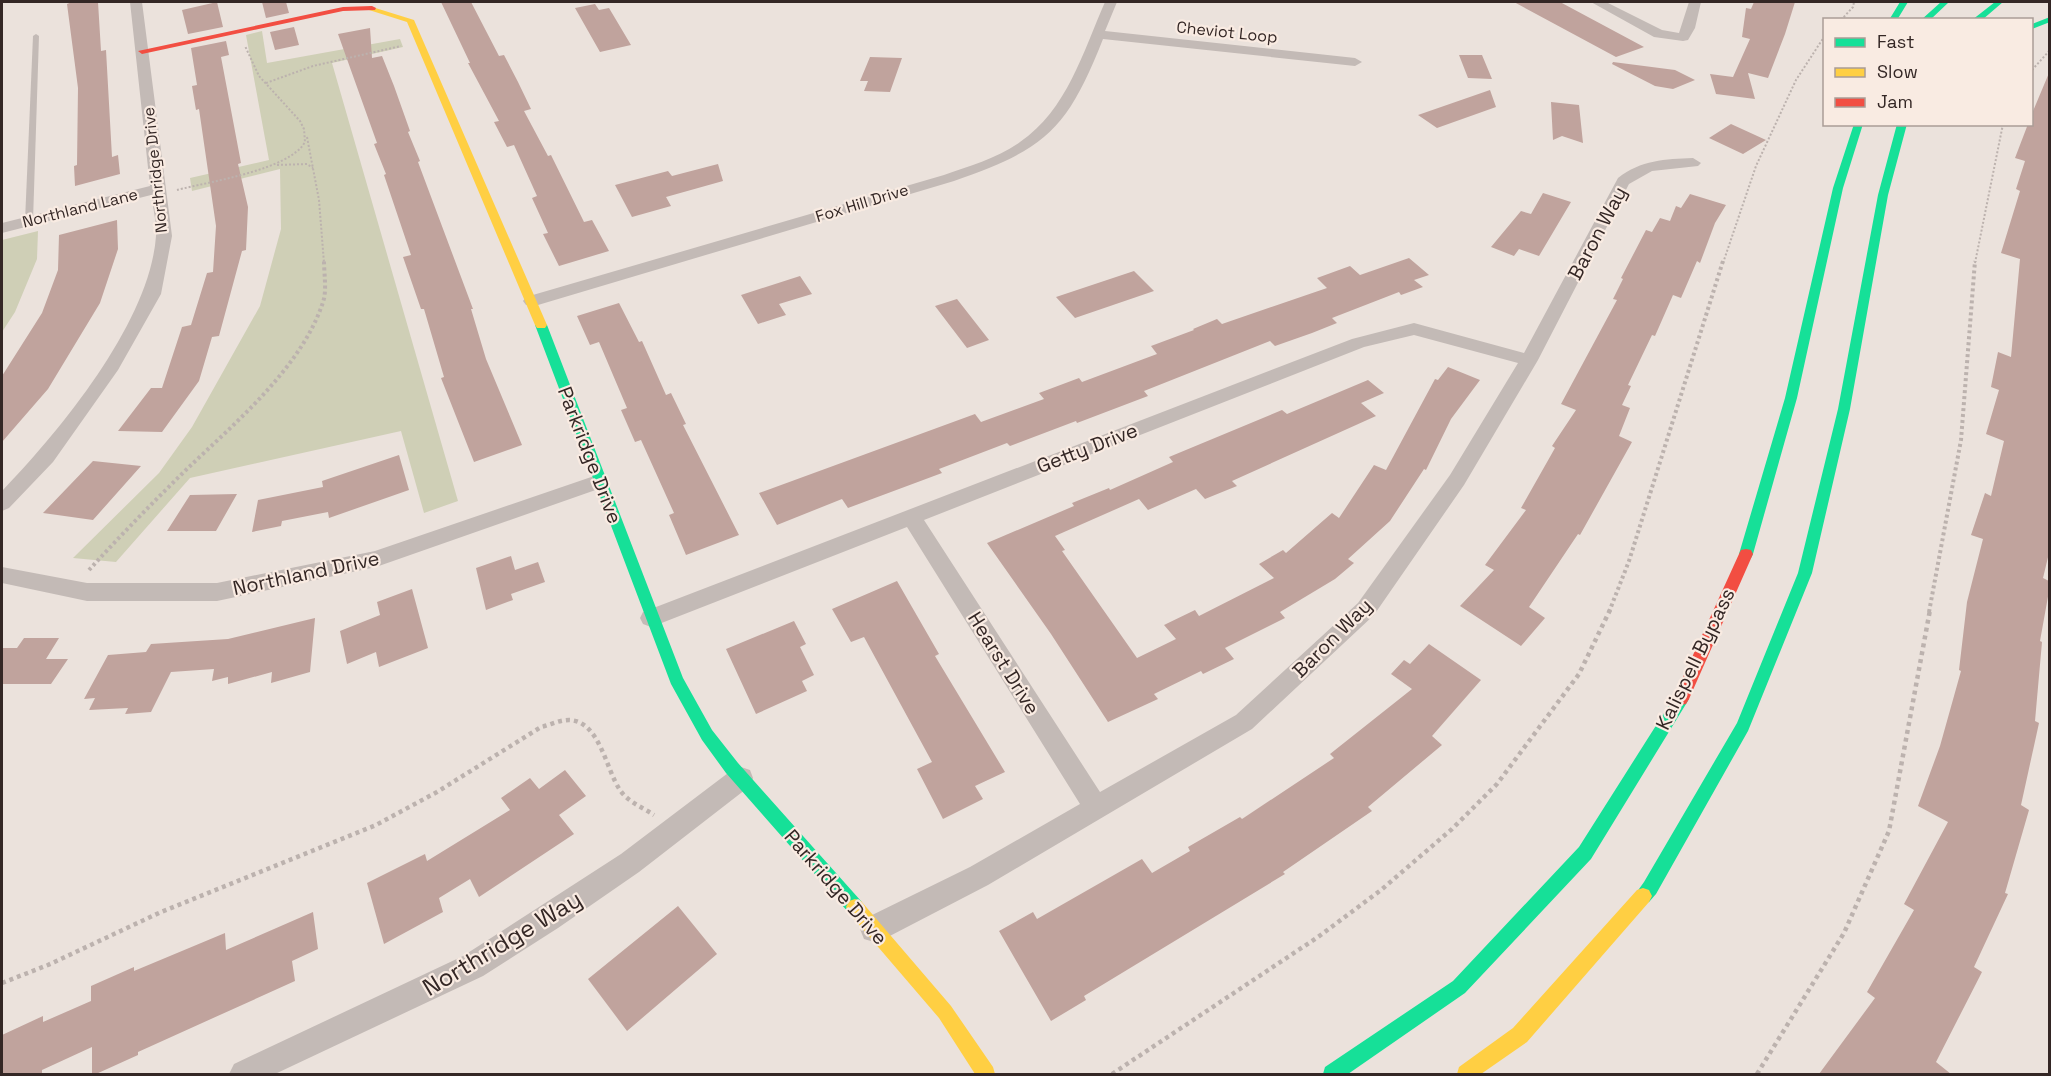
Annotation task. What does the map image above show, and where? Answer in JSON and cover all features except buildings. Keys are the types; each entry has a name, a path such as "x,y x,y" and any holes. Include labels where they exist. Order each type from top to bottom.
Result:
{"main road":[{"path":"1894,18 1904,2"},
{"path":"1927,18 1945,2"},
{"path":"1979,18 1999,2"},
{"name":"Parkridge Drive","path":"142,51 343,9 375,8 410,20 532,301 651,618 688,704 707,735 741,778 945,1012 986,1074"},
{"path":"2033,26 2049,19"},
{"name":"Kalispell Bypass","path":"1332,1074 1459,987 1585,853 1679,702 1745,556 1791,398 1838,188 1858,126"},
{"path":"1466,1074 1520,1035 1650,888 1743,726 1805,573 1844,409 1883,195 1901,126"}],"street":[{"name":"Northridge Drive","path":"2,503 46,457 112,366 153,294 164,236 136,2"},
{"name":"Fox Hill Drive","path":"532,301 949,178 1012,154 1036,139 1060,113 1075,85 1110,2"},
{"path":"1597,2 1659,34 1683,37 1689,28 1695,2"},
{"name":"Cheviot Loop","path":"1096,34 1354,62"},
{"name":"Baron Way","path":"874,929 946,894 1097,809 1244,722 1366,609 1457,480 1529,360 1623,181 1637,169 1657,164 1693,163"},
{"name":"Northland Lane","path":"2,228 159,192"},
{"name":"Getty Drive","path":"651,618 1358,343 1414,329 1529,360"},
{"name":"Northland Drive","path":"2,575 87,592 217,592 376,559 600,481"},
{"name":"Hearst Drive","path":"911,517 1097,809"},
{"name":"Northridge Way","path":"244,1074 473,966 548,919 741,778"}],"lane":[{"path":"29,221 36,36"}],"path":[{"path":"1843,18 1853,7 1854,2"},
{"path":"74,590 129,526 265,394 296,353 320,313 325,283 319,200 307,137 290,108 266,83 249,59 241,31"},
{"path":"1112,1074 1318,937 1381,890 1452,829 1497,784 1579,674 1610,610 1629,561 1709,303 1756,166 1796,80 1823,39"},
{"path":"266,83 322,63 420,42"},
{"path":"2033,68 2049,50"},
{"path":"1757,1074 1844,933 1888,831 1961,440 1975,258 2003,126"},
{"path":"263,168 285,160 298,151 304,145 307,137"},
{"path":"159,192 291,163 307,164 314,172"},
{"path":"2,983 61,960 132,924 183,902 356,835 404,811 541,727 563,721 573,721 589,730 597,741 619,790 627,798 674,829"}],"green space":[{"path":"262,31 267,63 400,39 403,47 332,63 458,501 424,513 401,431 190,478 116,562 73,558 159,473 192,427 260,306 281,229 280,169 192,191 190,178 269,160 246,35"},
{"path":"38,231 37,259 15,312 2,332 2,240"}],"traffic: fast":[{"path":"1894,18 1904,2"},
{"path":"1927,18 1945,2"},
{"path":"1979,18 1999,2"},
{"path":"2033,27 2050,19"},
{"path":"1746,554 1791,398 1838,188 1858,126"},
{"path":"1643,896 1650,888 1743,726 1805,573 1844,409 1883,195 1901,126"},
{"path":"541,325 676,680 707,735 732,768 855,907"},
{"path":"1332,1074 1459,987 1585,853 1681,699"}],"traffic: slow":[{"path":"372,8 410,20 541,325"},
{"path":"1466,1074 1520,1035 1643,896"},
{"path":"855,907 945,1012 986,1074"}],"traffic: jam":[{"path":"142,51 343,9 372,8"},
{"path":"1681,699 1746,554"}]}
